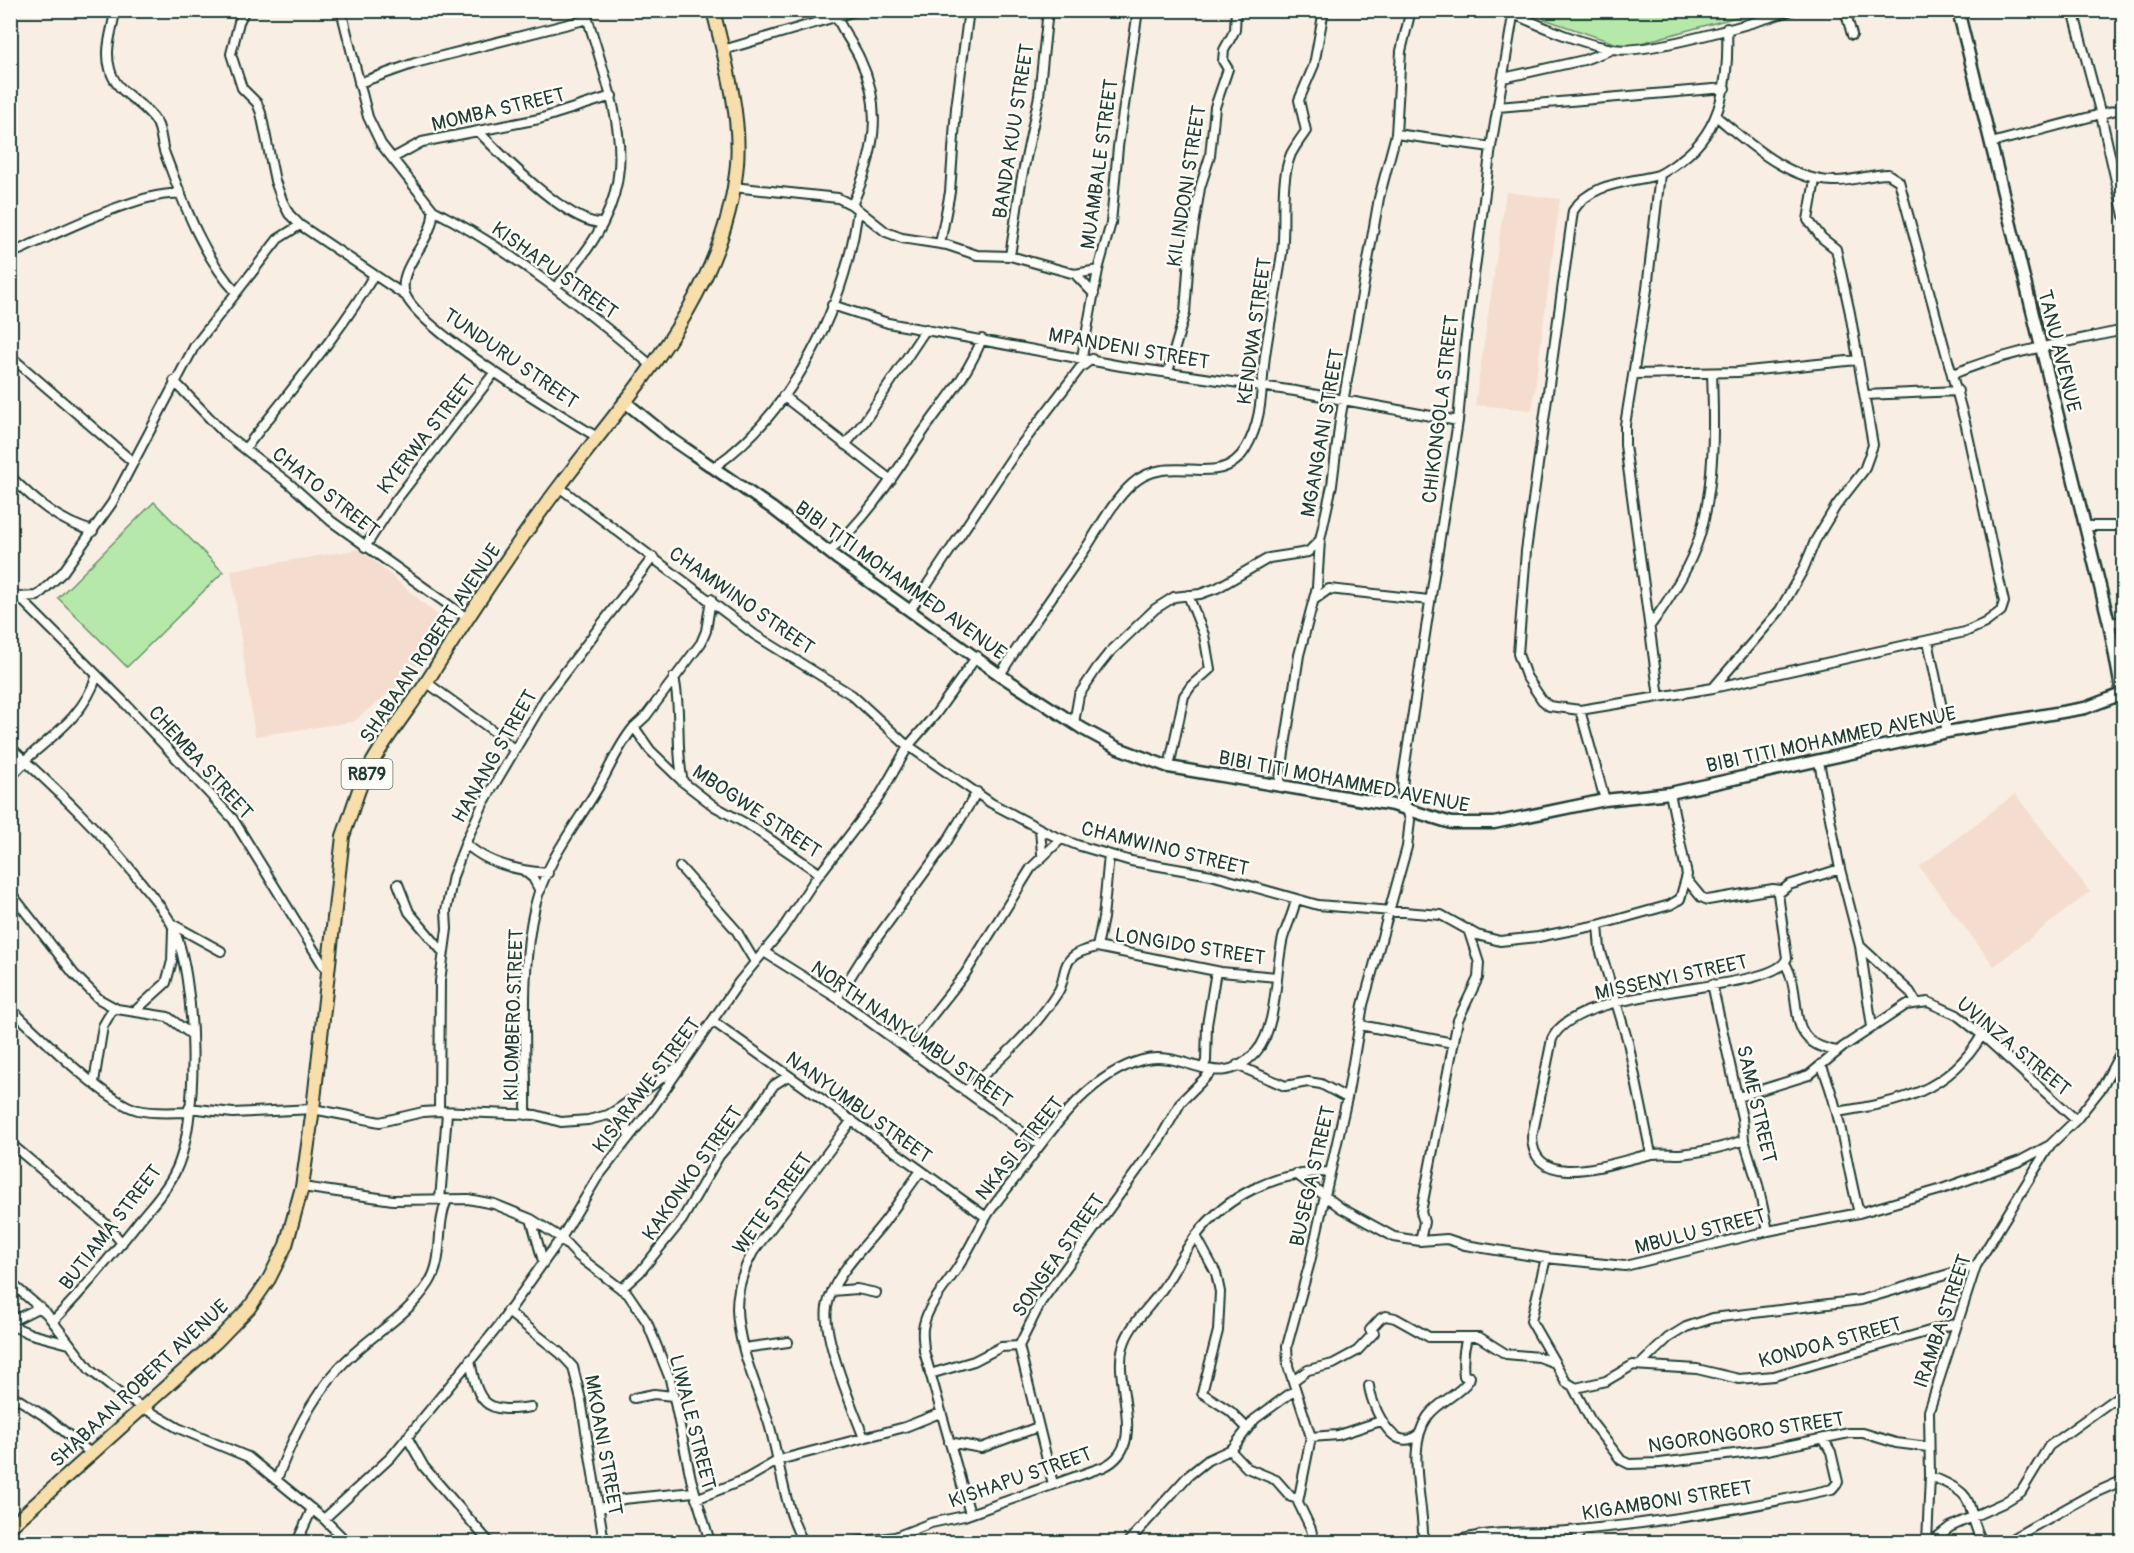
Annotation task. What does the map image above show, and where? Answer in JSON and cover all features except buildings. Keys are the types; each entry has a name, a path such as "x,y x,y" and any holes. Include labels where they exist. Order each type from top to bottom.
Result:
{"main road":[{"name":"SHABAAN ROBERT AVENUE","path":"10,1527 93,1455 217,1341 249,1308 269,1279 286,1245 302,1186 313,1109 343,836 361,786 375,759 466,618 676,331 709,273 728,215 737,162 734,115 723,50 713,10"}],"street":[{"path":"115,10 108,55 113,80 156,122 181,195 218,271 236,292"},
{"name":"TUNDURU STREET","path":"245,10 239,22 231,54 242,88 257,103 261,113 274,182 289,214 300,225 406,296 428,320 495,372 597,437"},
{"path":"341,10 368,117 381,144 433,210 434,220 405,281 406,296"},
{"path":"555,288 603,223 614,200 621,150 612,96 585,10"},
{"path":"723,50 835,14 859,10"},
{"path":"940,244 950,192 956,108 969,10"},
{"name":"BANDA KUU STREET","path":"1011,256 1021,182 1039,96 1048,10"},
{"name":"MUAMBALE STREET","path":"1082,357 1098,270 1111,223 1118,147 1138,10"},
{"name":"KILINDONI STREET","path":"1168,372 1185,313 1187,273 1198,197 1210,156 1213,117 1219,90 1228,69 1222,61 1224,50 1235,30 1236,10"},
{"name":"KENDWA STREET","path":"1000,675 1047,602 1132,484 1158,469 1173,467 1215,471 1232,464 1240,457 1250,439 1263,397 1282,251 1284,188 1291,154 1306,131 1299,100 1314,64 1324,10"},
{"name":"MGANGANI STREET","path":"1074,723 1079,696 1109,653 1155,609 1174,597 1200,594 1217,588 1269,558 1308,552 1320,540 1332,485 1379,198 1395,134 1401,51 1411,10"},
{"path":"1503,78 1584,60 1613,49 1637,48 1727,28 1792,10"},
{"path":"1845,10 1852,35"},
{"name":"TANU AVENUE","path":"1958,10 2120,667 2123,697"},
{"path":"2073,10 2101,115 2124,216"},
{"path":"1514,12 1545,28 1613,49"},
{"name":"CHIKONGOLA STREET","path":"1409,812 1402,791 1403,777 1458,421 1465,344 1491,147 1514,12"},
{"path":"713,468 746,440 783,396 804,363 847,268 855,207 869,162 875,122 868,77 835,14"},
{"path":"359,83 415,63 588,19"},
{"path":"1717,117 1754,147 1799,175 1815,180 1836,182 1888,174 1899,180 1958,391 2004,602 2001,611 1985,623 1965,632 1928,641 1713,688 1580,710 1549,706 1542,700 1526,676 1518,654 1526,551 1573,212 1585,196 1631,180 1660,174 1686,156 1702,140 1717,117 1725,88 1727,28"},
{"path":"1498,108 1725,88"},
{"name":"MOMBA STREET","path":"393,158 422,142 539,119 612,96"},
{"path":"1991,143 2124,108"},
{"path":"478,131 534,184 572,213 585,221 603,223"},
{"path":"1395,134 1491,147"},
{"path":"1659,697 1625,445 1625,425 1634,374 1660,174"},
{"path":"1713,688 1780,610 1803,570 1820,532 1866,465 1873,445 1850,312 1836,249 1822,237 1808,219 1815,180"},
{"path":"733,187 818,194 838,198 855,207 886,232 922,243 940,244 977,255 1011,256 1075,274 1098,270"},
{"path":"10,254 58,232 153,196 181,195"},
{"name":"KISHAPU STREET","path":"433,210 482,237 555,288 651,365"},
{"path":"19,597 30,598 46,589 63,572 112,503 174,381 194,347 278,239 300,225"},
{"path":"1075,274 1094,294"},
{"path":"245,448 349,316 374,275"},
{"name":"MPANDENI STREET","path":"832,305 866,318 1458,421"},
{"path":"845,445 864,422 926,329"},
{"path":"1953,374 1999,357 2040,346 2062,344 2124,330"},
{"path":"829,552 872,507 967,374 982,339"},
{"path":"10,356 134,462"},
{"path":"910,609 1015,453 1080,368 1092,359"},
{"path":"1634,374 1712,373 1857,360"},
{"name":"KYERWA STREET","path":"365,547 393,504 495,372"},
{"path":"1650,626 1665,605 1700,537 1710,477 1712,373"},
{"name":"CHATO STREET","path":"174,381 214,425 365,547 466,618"},
{"path":"1865,395 1958,391"},
{"path":"783,396 891,480"},
{"name":"BIBI TITI MOHAMMED AVENUE","path":"624,401 829,552 977,656 1000,675 1074,723 1118,748 1169,768 1393,805 1409,812 1450,823 1477,824 1605,800 1670,793 1947,732 2085,708 2123,697"},
{"path":"10,476 49,511 65,521 93,531"},
{"name":"CHAMWINO STREET","path":"559,488 755,634 852,695 909,745 977,792 1061,839 1109,855 1211,875 1296,900 1357,910 1388,909 1441,915 1488,939 1500,941 1538,937 1598,925 1675,903 1680,899 1687,880"},
{"path":"2085,526 2124,526"},
{"path":"1279,785 1299,655 1318,574 1320,540"},
{"name":"HANANG STREET","path":"277,1479 295,1432 340,1367 398,1317 428,1284 436,1268 443,1200 442,951 447,929 446,911 453,876 483,804 546,697 653,557"},
{"path":"1313,602 1321,592 1329,589 1429,600"},
{"name":"CHEMBA STREET","path":"10,591 19,597 97,675 233,819 328,973"},
{"path":"1169,768 1184,696 1191,686 1210,669 1204,635 1188,595"},
{"path":"634,727 646,716 701,643 706,631 711,599"},
{"path":"2109,623 2124,621"},
{"path":"1928,641 1947,732"},
{"name":"KISARAWE STREET","path":"324,1519 391,1456 470,1360 561,1238 597,1178 653,1107 680,1065 714,1022 819,873 884,791 909,745 935,715 977,656"},
{"path":"10,778 25,760 73,719 92,691 97,675"},
{"path":"674,677 680,710 678,760 683,782"},
{"path":"426,682 496,732 514,750"},
{"path":"1580,710 1605,800"},
{"name":"MBOGWE STREET","path":"634,727 650,750 683,782 714,806 752,826 819,873"},
{"name":"KILOMBERO STREET","path":"526,1115 526,997 529,947 540,891 619,747 634,727"},
{"name":"BUTIAMA STREET","path":"10,747 104,836 173,926 187,966 192,1035 185,1147 175,1173 159,1199 89,1284 53,1321"},
{"path":"1819,762 1840,868 1860,946 1872,1027"},
{"path":"837,998 861,960 946,843 977,792"},
{"path":"1670,793 1687,880 1701,897 1708,900 1773,889 1781,891 1840,868"},
{"name":"BUSEGA STREET","path":"1311,1437 1295,1390 1287,1346 1310,1262 1328,1172 1347,1098 1360,1025 1388,909 1407,847 1409,812"},
{"path":"1040,829 1042,854"},
{"path":"916,1056 918,1037 965,974 1031,868 1042,854 1061,839"},
{"path":"465,843 477,854 522,869 548,873"},
{"path":"965,1091 1004,1056 1043,1013 1060,989 1063,969 1074,955 1097,947 1109,855"},
{"path":"680,867 736,930 755,962"},
{"path":"522,869 533,878 540,891"},
{"path":"398,884 409,912 442,951"},
{"path":"1781,891 1778,897 1787,952 1785,963 1791,976 1798,1022 1803,1035 1814,1045 1837,1051"},
{"path":"10,892 84,987 114,1007 176,1020 192,1035"},
{"path":"1212,1071 1226,1071 1237,1065 1257,1051 1264,1039 1284,936 1296,900"},
{"path":"1598,925 1600,949 1628,1042 1652,1154"},
{"path":"135,1011 166,983 172,961 173,926 221,951"},
{"path":"1420,1241 1424,1222 1421,1212 1453,1042 1458,1020 1478,978 1479,963 1468,929"},
{"path":"1738,1096 1798,1080 1872,1027 1906,1005 1916,1002 1910,992 1860,946"},
{"name":"LONGIDO STREET","path":"1097,947 1216,971 1277,977"},
{"name":"NORTH NANYUMBU STREET","path":"764,952 837,998 1040,1145"},
{"name":"MISSENYI STREET","path":"1744,1140 1706,1151 1652,1154 1611,1166 1569,1170 1545,1162 1532,1145 1552,1039 1556,1030 1569,1019 1615,1003 1758,975 1785,963"},
{"path":"1203,1068 1206,1061 1207,1025 1216,971"},
{"name":"SAME STREET","path":"1712,984 1738,1096 1744,1140 1756,1178 1768,1231"},
{"name":"UVINZA STREET","path":"1916,1002 1928,1002 1946,1009 1982,1035 2076,1120"},
{"path":"94,1082 103,1026 114,1007"},
{"path":"10,1008 94,1082 134,1109 233,1113 313,1109 380,1122 423,1112 443,1112 526,1115 561,1122 608,1115 680,1065"},
{"name":"NANYUMBU STREET","path":"714,1022 852,1120 920,1172 986,1217"},
{"path":"1360,1025 1453,1042"},
{"path":"1837,1112 1877,1105 1928,1090 1969,1057 1982,1035"},
{"path":"897,1042 918,1037"},
{"name":"IRAMBA STREET","path":"1929,1542 1929,1411 1976,1266 2050,1145 2076,1120 2103,1086 2124,1046"},
{"name":"NKASI STREET","path":"970,1514 924,1351 923,1327 929,1310 956,1270 986,1217 1064,1115 1088,1092 1130,1065 1161,1057 1212,1071"},
{"path":"1821,1064 1837,1112 1846,1167 1859,1213"},
{"path":"1237,1065 1285,1086 1308,1082 1321,1083 1347,1098"},
{"name":"SONGEA STREET","path":"1053,1484 1019,1346 1041,1302 1160,1139 1181,1102 1212,1071"},
{"name":"KAKONKO STREET","path":"621,1289 640,1272 682,1220 719,1156 744,1127 774,1085 788,1076"},
{"path":"608,1115 625,1123 629,1136"},
{"name":"WETE STREET","path":"804,1542 792,1520 779,1460 744,1348 737,1310 744,1268 852,1120"},
{"path":"10,1143 106,1224 122,1243"},
{"name":"MBULU STREET","path":"1296,1174 1323,1195 1388,1235 1420,1241 1447,1239 1465,1245 1546,1258 1625,1266 1768,1231 1859,1213 1979,1176 2020,1161 2050,1145"},
{"path":"864,1438 826,1320 832,1291 920,1172"},
{"name":"KISHAPU STREET","path":"858,1542 895,1537 931,1523 970,1514 1102,1467 1121,1454 1127,1429 1119,1365 1123,1346 1130,1330 1172,1276 1196,1236 1231,1200 1275,1179 1296,1174 1328,1172"},
{"path":"302,1186 374,1198 468,1199 494,1204 531,1219 543,1261"},
{"name":"LIWALE STREET","path":"531,1219 561,1238 578,1256 621,1289 636,1304 647,1322 670,1379 695,1495 710,1542"},
{"path":"1196,1236 1216,1273 1220,1292 1218,1331 1202,1393 1230,1411 1246,1427"},
{"path":"1546,1258 1532,1321 1566,1382 1573,1387"},
{"path":"1640,1365 1668,1338 1686,1327 1713,1318 1861,1300 1976,1266"},
{"path":"10,1282 53,1321 90,1370 142,1409 178,1428 248,1457 324,1519 347,1542"},
{"path":"832,1291 857,1289 876,1293"},
{"path":"10,1323 40,1307"},
{"name":"MKOANI STREET","path":"507,1311 560,1353 573,1367 581,1400 604,1542"},
{"path":"1293,1381 1308,1370 1333,1364 1357,1351 1372,1338 1374,1333 1370,1329 1386,1316 1395,1318 1429,1337 1479,1336 1506,1354 1539,1357 1555,1363"},
{"path":"10,1323 31,1334 69,1344"},
{"name":"KONDOA STREET","path":"1573,1387 1580,1388 1604,1382 1630,1366 1640,1365 1697,1369 1729,1378 1751,1380 1857,1354 1957,1323"},
{"path":"1423,1542 1416,1441 1427,1417 1469,1380 1470,1377 1464,1376 1462,1350 1467,1337"},
{"path":"744,1348 788,1342"},
{"path":"930,1374 974,1361 1001,1347 1019,1346"},
{"path":"470,1360 476,1392 488,1403 503,1409 531,1407"},
{"path":"1370,1386 1373,1406 1381,1421 1399,1437 1410,1440 1419,1434"},
{"name":"NGORONGORO STREET","path":"1573,1387 1592,1423 1626,1463 1660,1463 1824,1440 1849,1433 1863,1433 1896,1443 1928,1447"},
{"path":"1128,1542 1188,1476 1208,1460 1230,1450 1246,1427 1295,1390"},
{"path":"1929,1542 1950,1527 2021,1492 2049,1446 2124,1392"},
{"path":"10,1394 49,1419 93,1455"},
{"path":"634,1398 654,1394 674,1396"},
{"path":"599,1509 623,1499 695,1495 746,1479 779,1460 864,1438 940,1413"},
{"path":"1315,1542 1298,1499 1311,1437 1338,1435 1381,1421"},
{"path":"949,1442 981,1448 1038,1427"},
{"path":"407,1437 424,1467 489,1542"},
{"name":"KIGAMBONI STREET","path":"1452,1542 1475,1535 1501,1532 1581,1530 1664,1521 1832,1489 1838,1482 1831,1452 1824,1440"},
{"path":"1230,1450 1246,1467 1276,1480 1291,1497 1298,1499"},
{"path":"1930,1476 1957,1487 1968,1499 1982,1542"},
{"path":"2006,1542 2092,1494 2124,1480"},
{"path":"297,1542 312,1509"},
{"path":"1575,1542 1581,1530"}],"shaded area":[{"path":"1506,192 1560,199 1532,410 1475,405"},
{"path":"360,549 442,619 411,675 353,722 255,736 231,570"},
{"path":"2015,794 2090,892 1994,966 1919,867"}],"green space":[{"path":"1545,10 1759,11 1626,47 1544,19"},
{"path":"154,502 223,572 127,667 58,598"}]}
